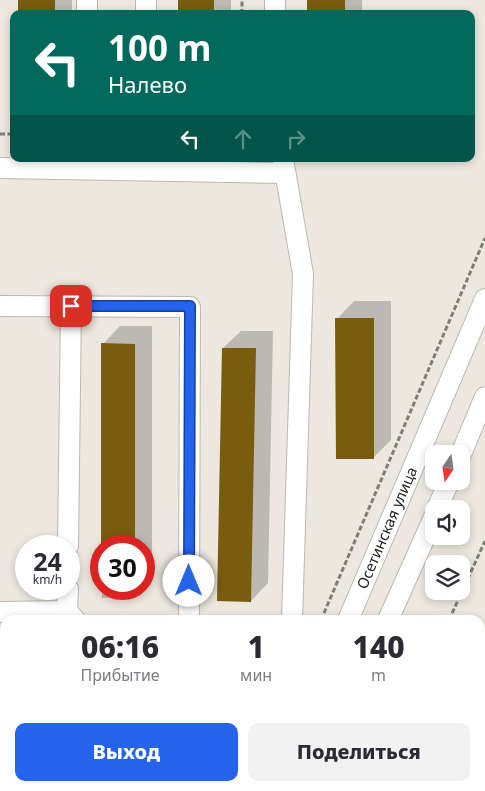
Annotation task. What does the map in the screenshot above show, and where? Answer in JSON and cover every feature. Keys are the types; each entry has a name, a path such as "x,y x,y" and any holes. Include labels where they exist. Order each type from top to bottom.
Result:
{"street":[{"path":"0,168 284,166 303,274 292,615"},
{"name":"Осетинская улица","path":"350,615 485,299"},
{"path":"0,306 190,306 189,615"},
{"path":"68,535 71,306"},
{"path":"465,445 485,397"},
{"path":"390,615 425,537"},
{"path":"0,612 71,615 69,600"}],"path":[{"path":"323,615 485,238"},
{"path":"451,615 485,541"}],"building":[{"path":"18,0 55,0 55,10 18,10"},
{"path":"178,0 214,0 214,10 178,10"},
{"path":"307,0 345,0 345,10 307,10"},
{"path":"335,318 374,318 374,459 336,459"},
{"path":"101,343 135,344 135,535 101,535"},
{"path":"222,348 256,348 251,602 217,601"}],"route":[{"path":"71,306 190,306 189,581"}]}
